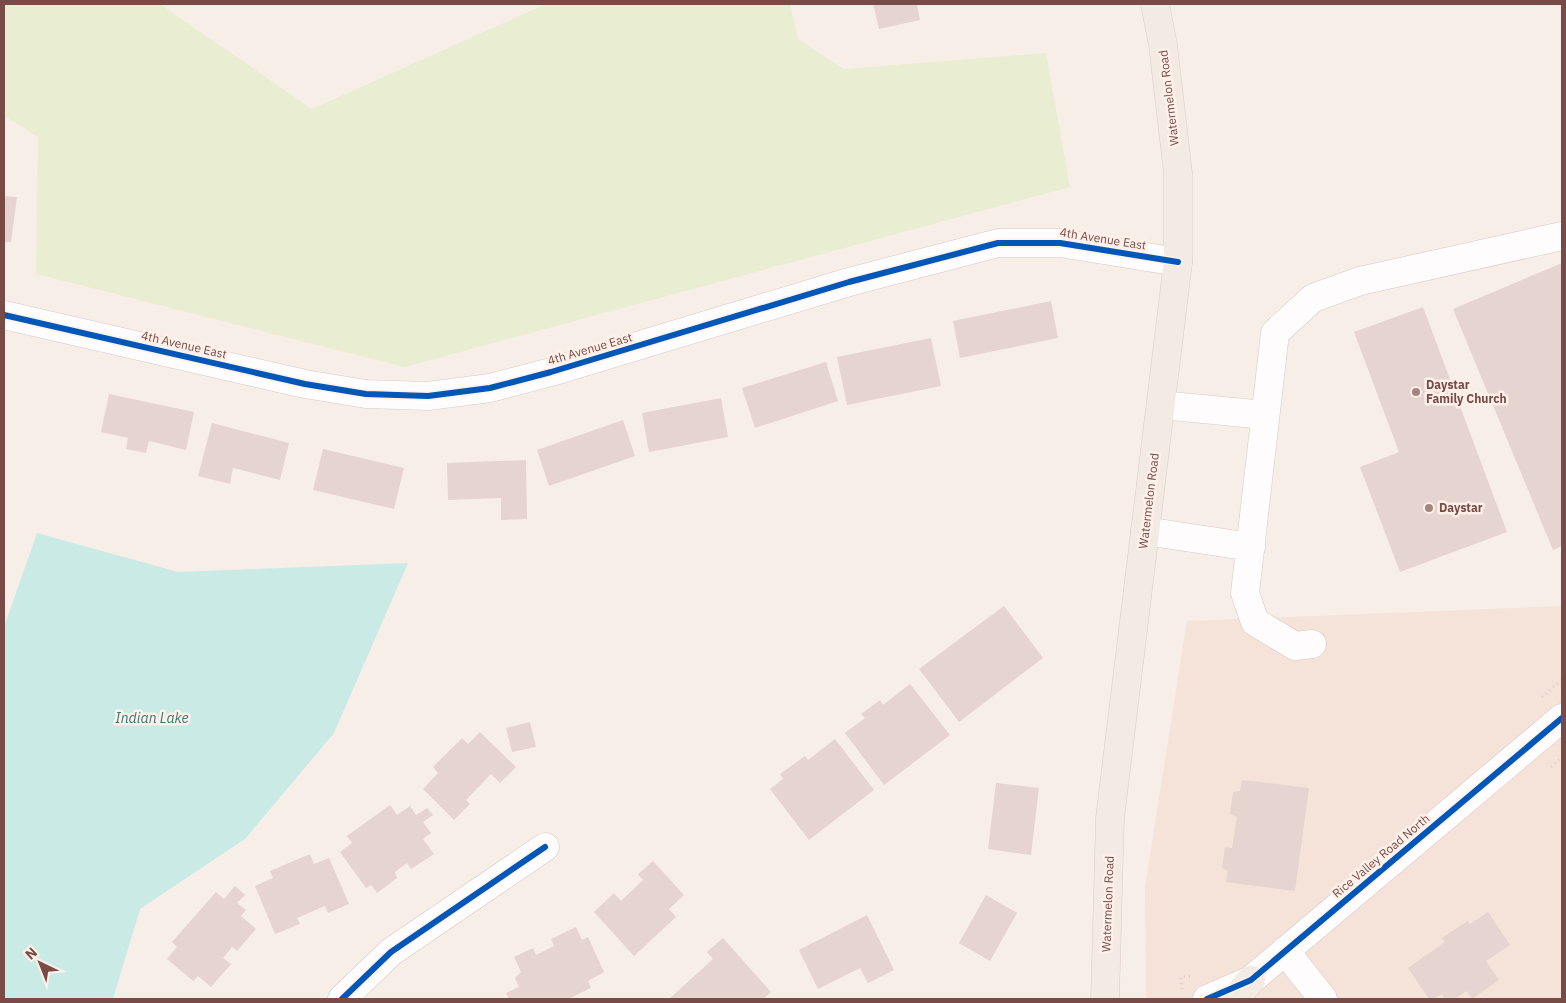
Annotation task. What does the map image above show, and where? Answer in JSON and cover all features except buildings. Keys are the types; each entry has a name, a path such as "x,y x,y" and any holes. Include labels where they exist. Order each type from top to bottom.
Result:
{"main road":[{"name":"Watermelon Road","path":"1105,999 1110,818 1178,262 1178,173 1163,45 1155,4"}],"street":[{"path":"1312,644 1295,646 1255,622 1245,593 1275,333 1313,298 1360,281 1562,236"},
{"name":"4th Avenue East","path":"4,315 305,384 366,394 428,396 490,388 551,372 849,282 998,243 1060,243 1178,262"},
{"path":"1160,405 1265,416"},
{"path":"1145,532 1251,547"},
{"name":"Rice Valley Road North","path":"1207,999 1243,989 1284,951 1562,718"},
{"path":"342,999 391,952 545,848"},
{"path":"1284,951 1323,999"}],"path":[{"path":"1551,767 1562,757"}],"shaded area":[{"path":"1562,606 1562,999 1146,999 1145,887 1187,621"}],"green space":[{"path":"4,4 160,4 312,109 546,4 790,4 798,39 844,69 1046,53 1070,187 405,367 36,274 38,137 4,116"}],"water":[{"name":"Indian Lake","path":"37,533 178,572 408,563 334,733 245,839 140,909 113,999 4,999 4,627"}],"cycle path":[{"path":"4,315 305,384 366,394 428,396 490,388 551,372 849,282 998,243 1060,243 1178,262"},
{"path":"1207,999 1251,980 1562,718"},
{"path":"342,999 391,952 545,847"}],"place":[{"name":"Daystar Family Church","path":"1416,392"},
{"name":"Daystar","path":"1429,508"}]}
